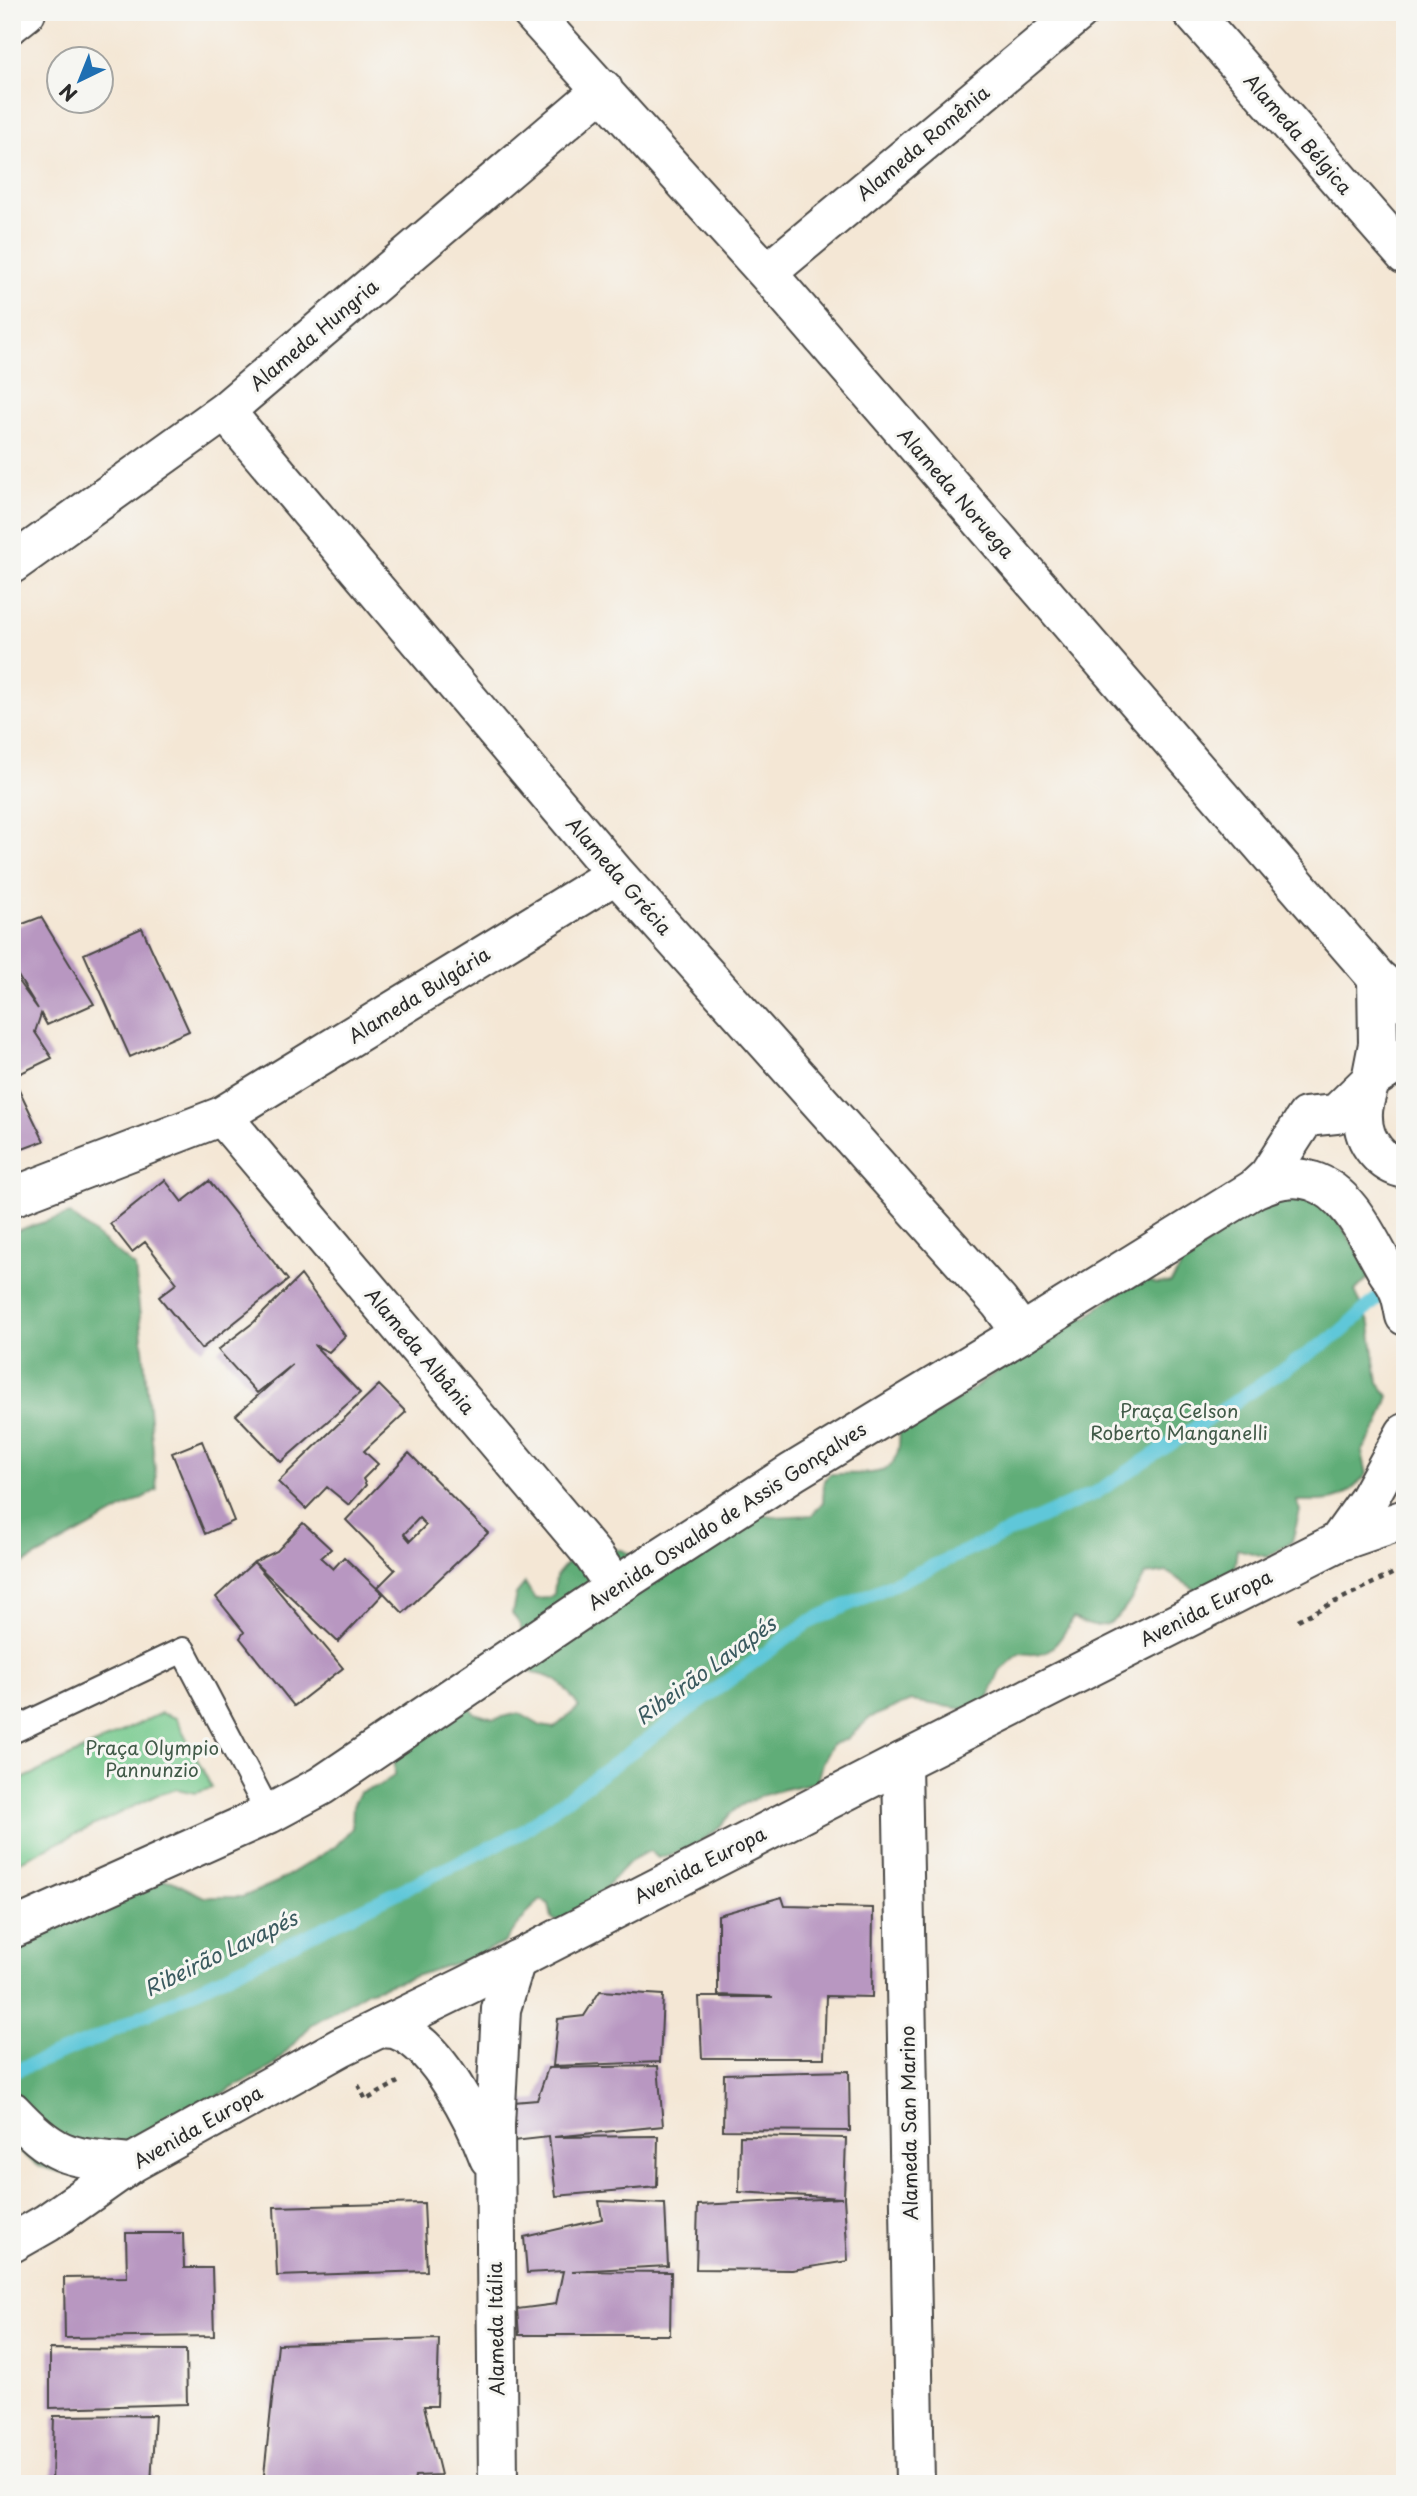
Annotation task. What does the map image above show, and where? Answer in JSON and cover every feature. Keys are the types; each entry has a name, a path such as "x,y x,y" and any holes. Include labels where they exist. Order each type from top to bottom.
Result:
{"street":[{"path":"12,23 26,12"},
{"name":"Alameda Noruega","path":"531,12 767,273 1391,990 1363,1118 1365,1130 1378,1155 1390,1166 1405,1169"},
{"name":"Alameda Romênia","path":"767,273 1079,12"},
{"name":"Alameda Bélgica","path":"1192,12 1405,255"},
{"name":"Alameda Hungria","path":"12,564 225,411 603,89"},
{"name":"Alameda Grécia","path":"225,411 616,874 999,1302 1022,1334"},
{"name":"Alameda Bulgária","path":"12,1197 222,1116 616,874"},
{"name":"Avenida Osvaldo de Assis Gonçalves","path":"12,1928 269,1814 321,1786 615,1587 793,1472 1022,1334 1254,1189 1268,1176 1306,1117 1336,1114 1371,1080 1405,1058"},
{"name":"Alameda Albânia","path":"222,1116 593,1555 615,1587"},
{"path":"1254,1189 1275,1180 1295,1178 1326,1187 1362,1227 1398,1286"},
{"path":"1338,1542 1368,1500 1405,1433"},
{"name":"Avenida Europa","path":"12,2244 47,2223 132,2163 341,2047 1338,1542 1405,1519"},
{"name":"Alameda San Marino","path":"902,1762 915,2484"},
{"name":"Alameda Itália","path":"498,2484 494,2174 501,2009 516,1960"},
{"name":"Alameda Itália","path":"380,2028 396,2030 411,2039 427,2052 445,2075 476,2124 494,2174"},
{"path":"12,2111 44,2142 75,2158 132,2163"}],"lane":[{"path":"12,1731 183,1650 269,1814"}],"path":[{"path":"1298,1620 1405,1567"}],"green space":[{"name":"Praça Celson Roberto Manganelli","path":"1306,1170 1372,1274 1355,1291 1370,1324 1378,1382 1389,1396 1379,1424 1362,1452 1367,1474 1344,1495 1329,1500 1297,1501 1300,1511 1292,1541 1267,1557 1237,1549 1233,1579 1199,1592 1167,1572 1145,1575 1126,1608 1112,1621 1095,1626 1073,1618 1058,1641 1047,1651 1020,1653 1000,1671 987,1701 963,1709 911,1701 871,1717 847,1739 832,1745 822,1763 817,1782 777,1791 748,1802 735,1810 713,1833 687,1848 658,1858 650,1851 641,1855 626,1865 593,1901 562,1923 552,1919 549,1904 541,1900 504,1943 465,1960 368,1991 311,2025 272,2067 99,2159 67,2174 39,2166 12,2147 12,1934 74,1921 102,1911 113,1899 155,1879 172,1881 204,1897 243,1897 277,1882 336,1846 352,1828 353,1806 360,1792 379,1786 395,1775 394,1749 466,1701 474,1713 494,1719 519,1713 541,1726 554,1728 579,1707 560,1683 532,1673 525,1659 521,1645 522,1631 512,1614 516,1594 525,1583 535,1599 548,1598 554,1594 556,1576 566,1564 593,1549 622,1550 636,1558 758,1514 773,1517 812,1515 823,1502 824,1480 830,1474 871,1473 890,1466 896,1457 899,1444 899,1426 915,1407 937,1414 998,1371 997,1357 1053,1332 1059,1338 1068,1318 1086,1318 1142,1278 1156,1284 1170,1283 1180,1269 1179,1257 1215,1240 1222,1220"},
{"path":"70,1214 135,1267 157,1490 12,1570 12,1232"},
{"name":"Praça Olympio Pannunzio","path":"161,1713 176,1718 212,1788 195,1793 177,1789 157,1795 12,1865 12,1784"}],"building":[{"path":"41,917 94,1004 47,1025 41,1014 35,1032 52,1058 17,1075 12,1065 12,973 38,1009 12,966 12,928"},
{"path":"142,928 189,1031 130,1057 84,954"},
{"path":"12,1075 44,1141 12,1153"},
{"path":"165,1180 182,1202 209,1181 288,1280 201,1349 159,1297 177,1283 145,1242 132,1252 110,1224"},
{"path":"301,1275 345,1336 329,1352 314,1345 360,1393 281,1462 236,1415 292,1365 257,1393 218,1350 254,1322"},
{"path":"379,1385 406,1412 364,1451 378,1464 363,1479 366,1485 349,1505 327,1487 306,1509 278,1482"},
{"path":"202,1441 234,1521 205,1534 172,1453"},
{"path":"409,1453 488,1533 403,1613 378,1587 395,1570 346,1520","holes":["419,1518 426,1525 410,1541 404,1534"]},
{"path":"303,1523 331,1549 321,1558 333,1569 344,1557 383,1594 338,1642 254,1562 277,1551"},
{"path":"254,1562 343,1668 294,1706 240,1638 244,1632 216,1597"},
{"path":"782,1897 785,1906 873,1908 872,1997 826,1996 824,2058 702,2058 699,1997 773,1997 718,1995 718,1915"},
{"path":"600,1991 663,1995 660,2062 553,2066 558,2019 584,2016"},
{"path":"658,2066 663,2126 554,2137 658,2136 657,2187 556,2196 549,2137 514,2141 514,2102 537,2100 548,2068"},
{"path":"849,2071 850,2131 723,2130 724,2074"},
{"path":"740,2136 846,2138 844,2198 848,2261 792,2270 696,2269 698,2205 842,2198 739,2192"},
{"path":"599,2201 665,2204 668,2266 572,2271 671,2272 670,2335 519,2335 517,2309 556,2304 563,2271 527,2273 524,2237 602,2219"},
{"path":"424,2203 427,2271 277,2276 274,2207"},
{"path":"126,2233 183,2233 184,2268 212,2268 214,2336 65,2338 64,2278 127,2277"},
{"path":"439,2339 437,2406 424,2406 441,2475 415,2476 414,2484 263,2484 278,2344"},
{"path":"50,2349 186,2350 187,2404 50,2408"},
{"path":"155,2415 151,2484 52,2484 54,2416"}],"waterway":[{"name":"Ribeirão Lavapés","path":"12,2072 95,2039 520,1833 807,1623 1097,1492 1340,1333 1393,1284"}]}
